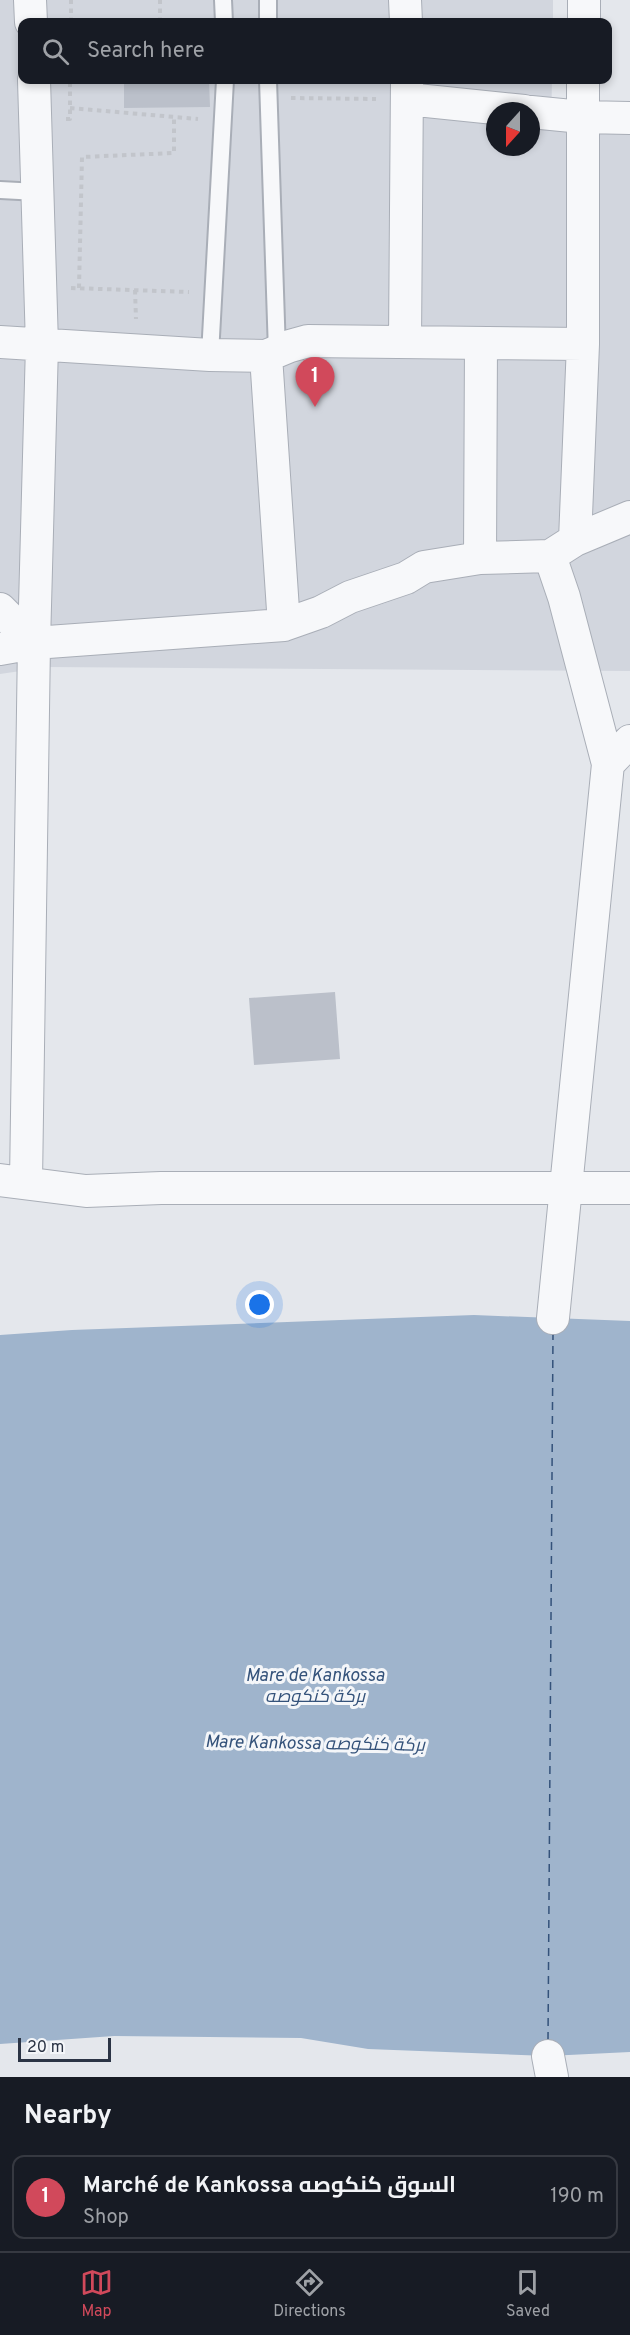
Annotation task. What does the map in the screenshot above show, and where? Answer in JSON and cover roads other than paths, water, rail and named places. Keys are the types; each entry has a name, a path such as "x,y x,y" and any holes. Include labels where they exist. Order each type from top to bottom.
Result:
{"street":[{"path":"30,0 31,18"},
{"path":"405,0 406,18"},
{"path":"584,0 584,18"},
{"path":"34,84 42,345 34,643 13,1181 86,1191 161,1188 566,1186 630,1188"},
{"path":"553,1318 608,764 564,597 563,548 583,344 583,84"},
{"path":"405,342 407,89 486,104"},
{"path":"540,113 630,118"},
{"path":"0,342 210,355 272,354 308,341 583,344"},
{"path":"480,558 481,343"},
{"path":"272,354 284,625"},
{"path":"0,649 34,643 284,625 321,612 350,597 406,578 424,567 563,548 630,517"},
{"path":"0,609 34,643"},
{"path":"608,764 630,741"}],"lane":[{"path":"223,0 224,18"},
{"path":"268,0 268,18"},
{"path":"210,355 225,84"},
{"path":"268,84 272,354"},
{"path":"0,190 38,192"}],"water":[{"name":"Mare de Kankossa بركة كنكوصه","path":"474,1315 630,1321 630,2052 548,2056 368,2049 301,2038 114,2036 0,2044 0,1335 72,1330"}],"place":[{"name":"Marché de Kankossa السوق كنكوصه","path":"315,407"}],"water label":[{"name":"Mare Kankossa بركة كنكوصه","path":"315,1743"}]}
